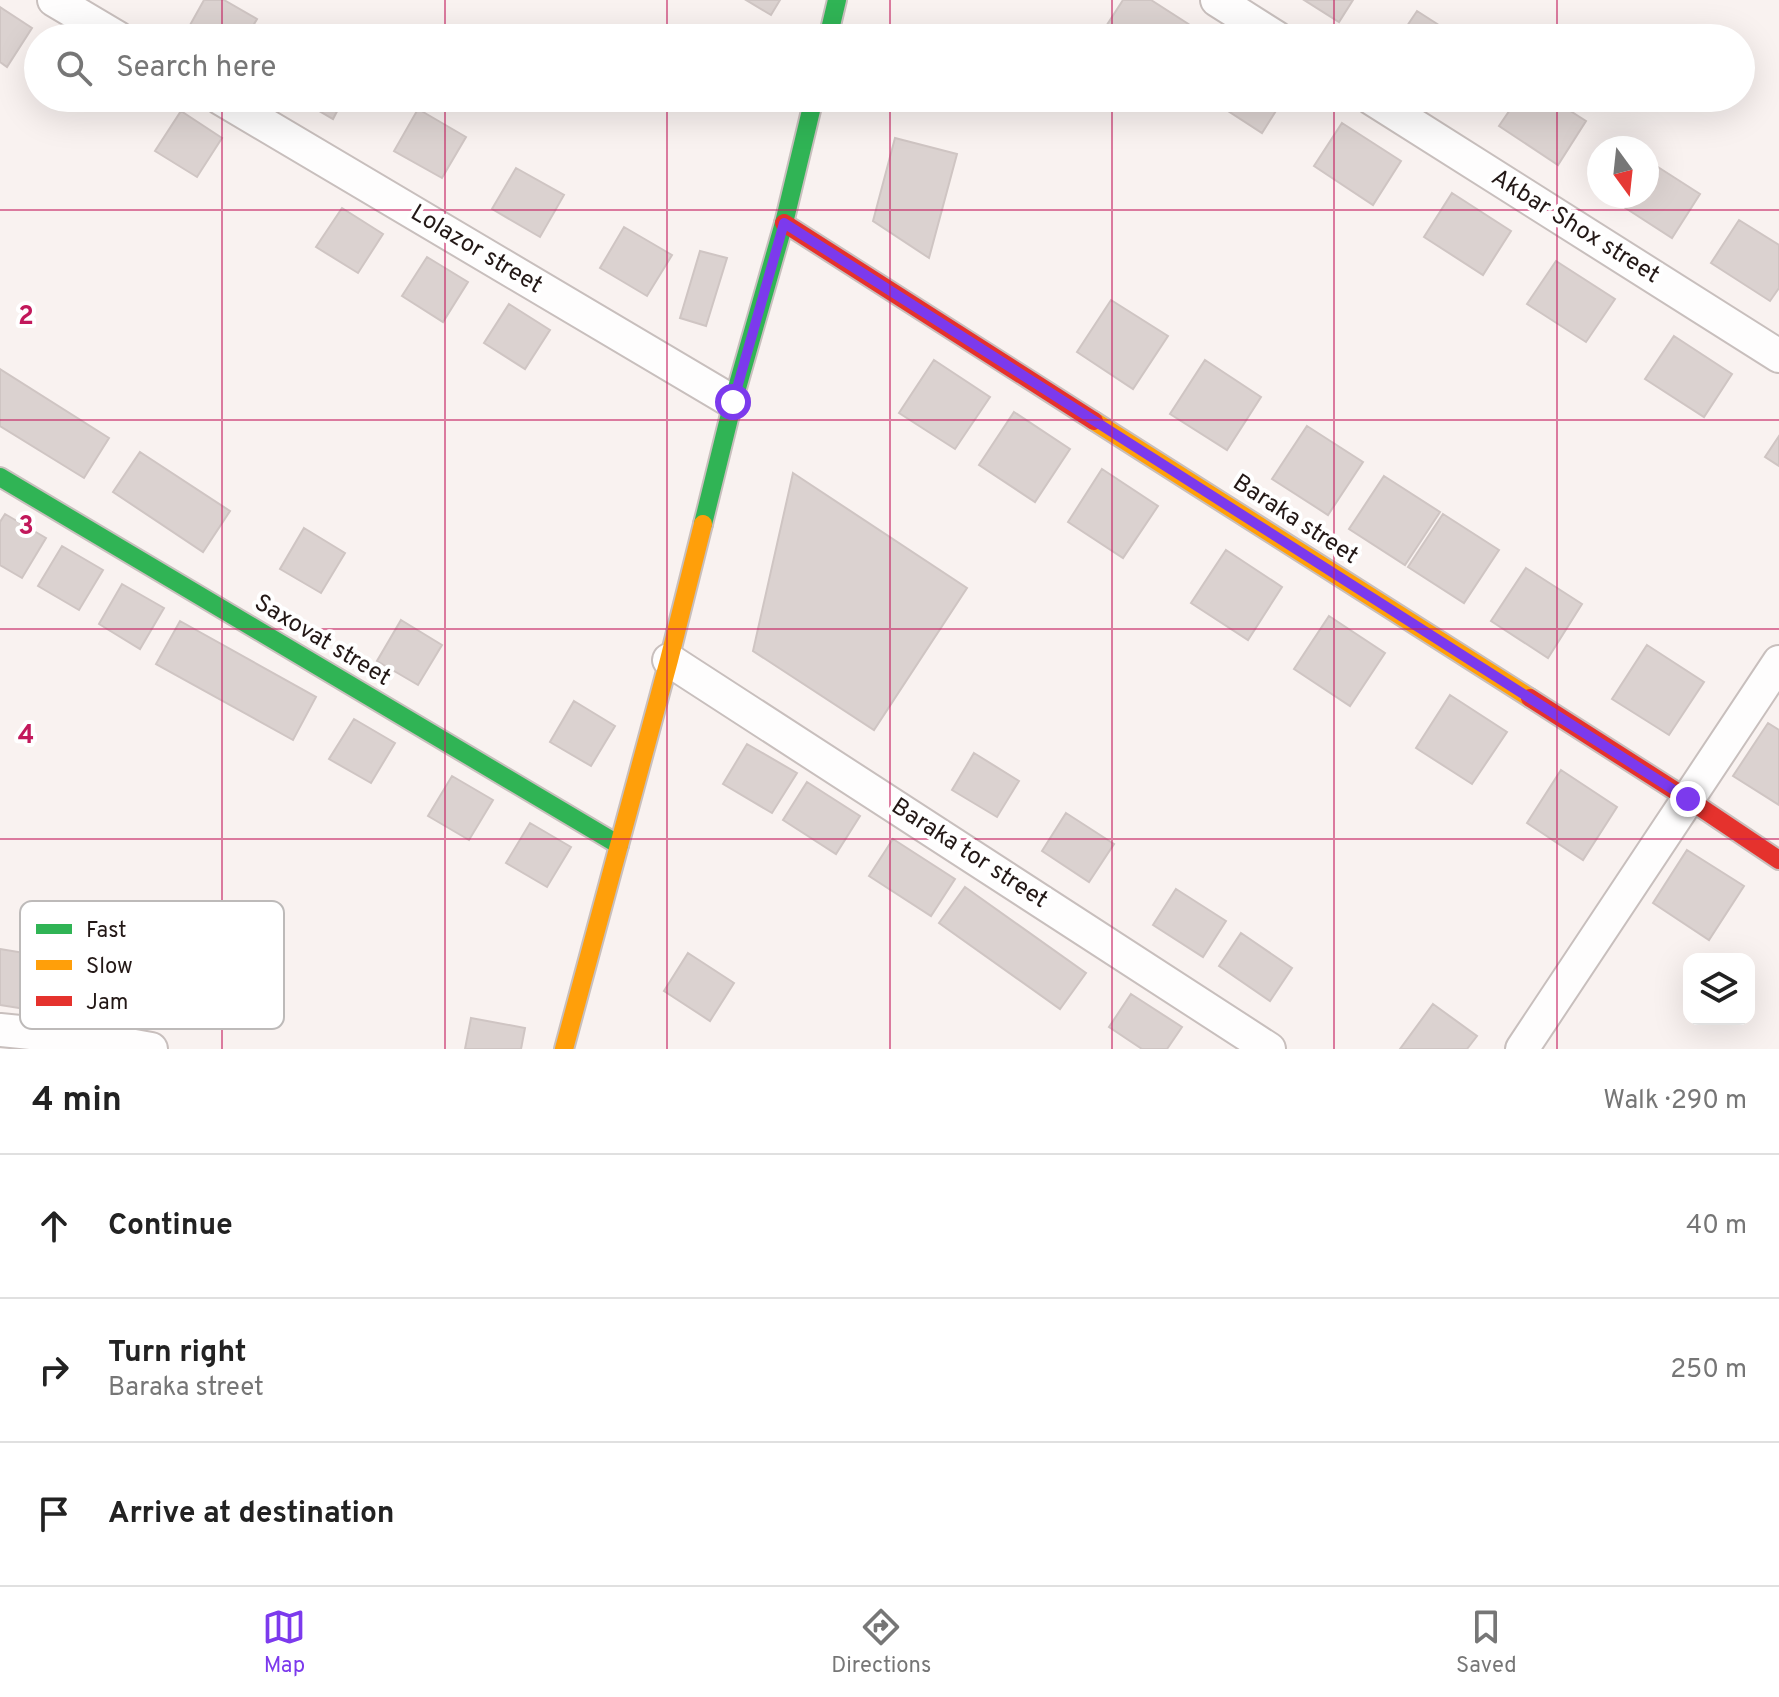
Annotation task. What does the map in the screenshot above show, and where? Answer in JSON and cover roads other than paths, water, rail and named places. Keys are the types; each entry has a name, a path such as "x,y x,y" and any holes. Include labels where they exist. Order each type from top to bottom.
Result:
{"street":[{"path":"54,0 94,24"},
{"path":"831,24 837,0"},
{"path":"1217,0 1255,24"},
{"name":"Lolazor street","path":"244,112 733,402"},
{"path":"564,1049 669,660 733,402 784,223 811,112"},
{"name":"Akbar Shox street","path":"1393,112 1779,356"},
{"name":"Baraka street","path":"784,223 1779,860"},
{"name":"Saxovat street","path":"0,477 619,845"},
{"name":"Baraka tor street","path":"669,660 1269,1049"},
{"path":"1522,1049 1779,662"},
{"path":"0,1030 101,1040 151,1049"}]}
